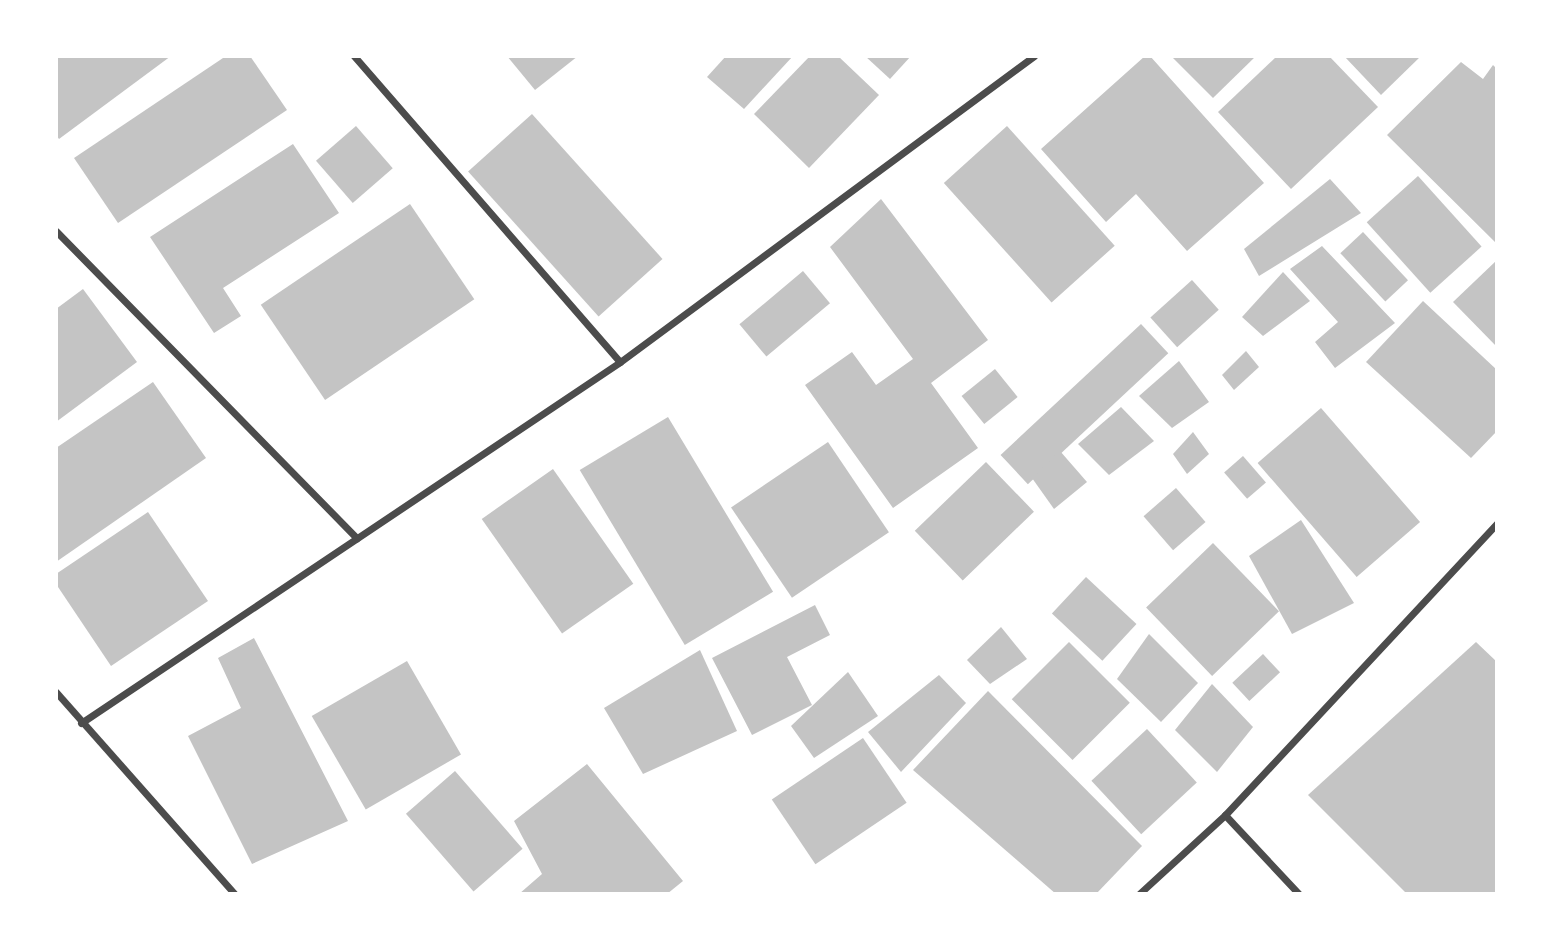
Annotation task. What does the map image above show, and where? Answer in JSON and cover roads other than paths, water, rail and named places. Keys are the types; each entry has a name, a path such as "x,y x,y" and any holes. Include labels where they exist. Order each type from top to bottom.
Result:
{"street":[{"path":"354,56 621,362"},
{"path":"81,723 621,362 1034,56"},
{"path":"56,231 357,538"},
{"path":"1139,894 1225,815 1497,523"},
{"path":"56,692 235,894"},
{"path":"1225,815 1299,894"}]}
